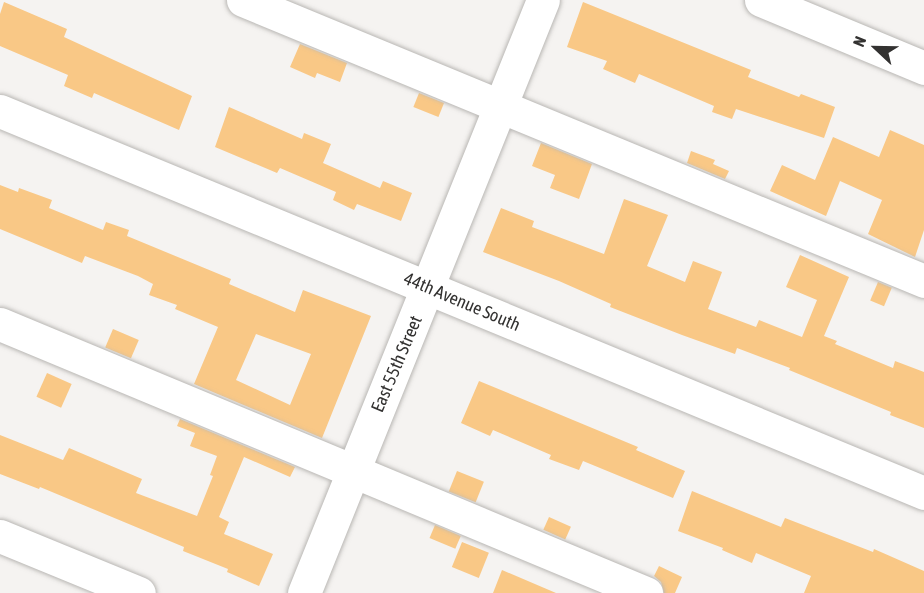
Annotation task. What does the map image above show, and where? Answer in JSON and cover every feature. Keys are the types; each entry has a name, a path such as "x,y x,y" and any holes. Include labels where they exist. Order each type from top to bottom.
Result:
{"street":[{"path":"243,0 924,281"},
{"name":"East 55th Street","path":"304,593 543,0"},
{"path":"761,0 924,68"},
{"name":"44th Avenue South","path":"0,111 924,493"},
{"path":"0,324 646,593"},
{"path":"0,536 139,593"}],"building":[{"path":"4,2 67,29 64,37 192,96 179,130 94,93 92,98 64,86 68,75 0,46 0,14"},
{"path":"583,2 751,70 748,77 799,97 801,94 835,107 824,138 736,109 732,119 712,112 714,106 639,74 635,83 603,69 607,61 567,47"},
{"path":"300,44 347,63 340,82 317,73 315,78 290,67"},
{"path":"419,93 444,103 438,117 413,107"},
{"path":"229,107 302,139 304,133 331,144 323,163 380,188 383,181 412,193 401,221 357,204 354,210 333,200 336,192 280,168 277,173 215,147"},
{"path":"890,130 924,145 924,230 915,257 868,234 882,200 840,181 826,216 770,191 782,165 815,180 833,137 879,157"},
{"path":"541,143 592,164 579,199 550,188 555,175 532,166"},
{"path":"691,151 715,160 713,164 729,171 725,179 687,163"},
{"path":"0,185 18,192 19,188 52,200 49,208 103,230 106,222 129,230 127,236 231,279 229,284 295,312 303,290 371,316 322,438 194,384 218,327 175,309 177,305 149,295 153,284 85,256 82,263 0,229","holes":["256,334 311,354 290,405 236,380"]},
{"path":"624,199 668,215 647,266 685,282 693,261 722,272 708,309 756,327 759,320 802,337 817,300 786,287 800,255 849,277 824,336 837,341 835,344 893,368 895,361 924,372 924,428 789,370 790,368 737,348 735,354 682,335 610,307 611,304 559,281 483,252 501,208 534,221 532,227 604,254"},
{"path":"878,282 892,288 884,306 870,300"},
{"path":"113,329 139,340 131,358 105,347"},
{"path":"47,373 72,384 61,408 36,397"},
{"path":"479,381 638,447 636,450 685,471 673,498 583,461 579,470 549,459 551,455 493,430 490,436 461,423"},
{"path":"180,419 295,467 290,477 244,457 219,517 229,522 224,534 273,554 259,586 227,572 228,569 183,551 184,547 40,487 39,489 0,474 0,435 63,460 69,448 142,479 136,493 197,516 213,476 210,475 217,456 190,446 195,433 177,426"},
{"path":"457,471 484,482 476,502 449,491"},
{"path":"692,491 781,527 785,518 873,552 874,549 924,571 924,593 804,593 811,576 756,553 752,563 722,550 723,548 678,531"},
{"path":"549,517 571,527 565,540 543,530"},
{"path":"435,525 461,536 455,549 430,538"},
{"path":"462,542 489,553 479,578 452,567"},
{"path":"659,566 682,577 675,593 664,593 661,582 654,576"},
{"path":"502,570 556,593 493,593"}]}
